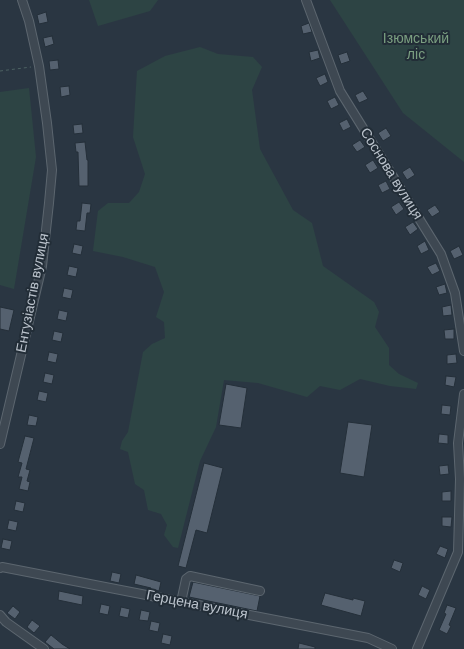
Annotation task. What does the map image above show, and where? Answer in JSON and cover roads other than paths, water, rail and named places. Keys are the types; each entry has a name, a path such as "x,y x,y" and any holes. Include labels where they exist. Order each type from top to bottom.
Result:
{"street":[{"name":"Ентузіастів вулиця","path":"0,444 42,266 52,170 39,66 29,21 22,0"},
{"name":"Соснова вулиця","path":"306,0 340,91 441,254 455,293 464,351"},
{"path":"417,649 458,552 462,481 458,442 464,394"},
{"name":"Герцена вулиця","path":"0,568 2,567 368,638 392,649"},
{"path":"181,602 186,579 190,576 260,592"},
{"path":"0,615 6,622 44,649"}],"park label":[{"name":"Ізюмський ліс","path":"416,48"}]}
